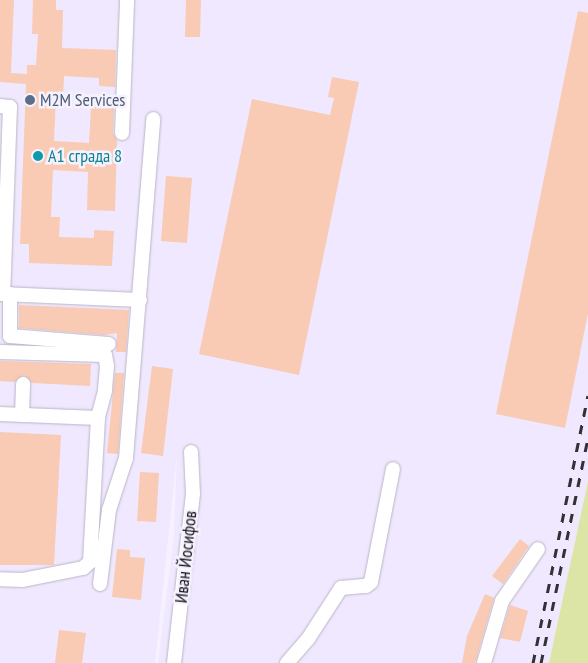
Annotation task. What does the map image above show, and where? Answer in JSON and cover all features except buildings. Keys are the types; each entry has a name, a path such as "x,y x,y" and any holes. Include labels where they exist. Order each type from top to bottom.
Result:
{"street":[{"path":"122,133 127,0"},
{"path":"0,106 10,107 4,294 10,336 107,350"},
{"path":"100,584 109,510 126,458 153,119"},
{"path":"4,294 140,300"},
{"path":"0,352 107,350"},
{"path":"0,579 23,580 83,568 90,562 98,418 106,390 107,350"},
{"path":"22,415 23,384"},
{"path":"0,414 98,418"},
{"name":"Иван Йосифов","path":"174,663 193,494 191,452"},
{"path":"287,663 308,639 341,588 366,586 371,582 394,469"},
{"path":"484,663 502,601 538,549"}],"shaded area":[{"path":"0,0 588,0 588,481 549,663 158,663 174,535 177,454 155,663 0,663"}],"green space":[{"path":"588,481 588,663 549,663"}],"railway":[{"path":"533,663 588,396"},
{"path":"541,663 588,439"}],"place":[{"name":"M2M Services","path":"30,100"},
{"name":"А1 сграда 8","path":"38,156"}]}
